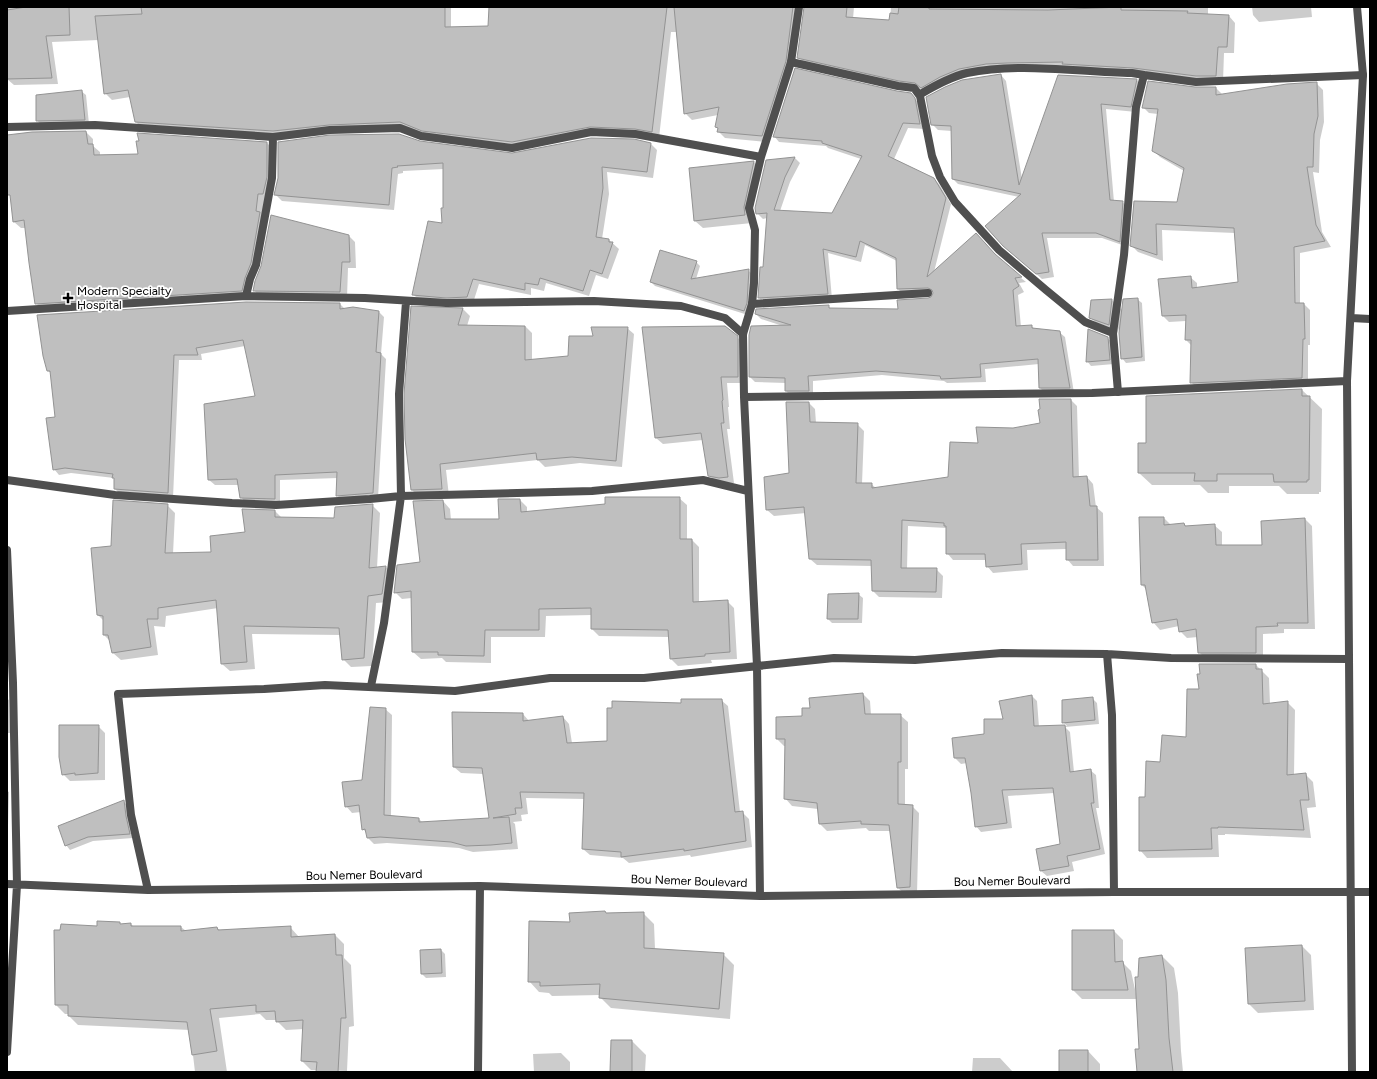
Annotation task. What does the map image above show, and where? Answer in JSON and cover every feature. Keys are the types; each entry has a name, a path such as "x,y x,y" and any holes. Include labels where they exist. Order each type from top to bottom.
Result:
{"street":[{"path":"760,896 757,666 744,397 743,334 752,304 754,283 755,230 749,208 761,157 791,62 799,7"},
{"path":"1352,1072 1347,381 1363,75 1356,7"},
{"path":"791,62 898,86 914,88 919,95 932,156 940,177 955,202 999,250 1046,290 1085,322 1113,333"},
{"path":"919,95 941,83 966,73 1018,68 1132,73 1196,82 1363,75"},
{"path":"1118,392 1113,333 1124,255 1136,108 1144,75"},
{"path":"7,127 95,125 273,137 330,130 400,128 421,136 512,148 591,132 635,134 761,157"},
{"path":"246,296 250,279 256,265 272,178 273,137"},
{"path":"752,304 928,293"},
{"path":"7,311 246,296 365,298 406,302 446,303 594,301 681,306 726,318 743,334"},
{"path":"371,686 384,623 401,496 398,394 406,302"},
{"path":"1351,318 1370,319"},
{"path":"744,397 1118,392 1347,381"},
{"path":"7,480 115,495 232,504 276,505 401,496 592,491 703,480 748,491"},
{"path":"7,550 13,683 17,885 7,1052"},
{"path":"148,890 131,815 118,694 264,689 325,685 454,690 550,678 644,678 834,658 915,660 1002,653 1107,654 1171,658 1349,659"},
{"path":"1107,654 1112,715 1114,892"},
{"name":"Bou Nemer Boulevard","path":"7,884 148,890 480,886 760,896 1114,892 1370,892"},
{"path":"478,1072 480,886"}],"building":[{"path":"26,7 69,7 70,35 46,36 52,78 7,79 7,10"},
{"path":"141,7 445,7 445,27 488,26 489,7 667,7 652,132 635,129 590,127 512,142 422,131 400,122 329,125 273,131 135,122 128,90 104,94 95,16 142,14"},
{"path":"674,7 793,7 786,61 762,136 717,132 718,128 715,127 719,107 684,114"},
{"path":"804,7 847,7 846,17 889,20 890,13 898,14 899,7 929,7 929,9 1048,10 1121,7 1121,10 1188,11 1187,13 1229,15 1227,47 1218,47 1216,76 1196,76 1133,68 1062,64 1063,62 1007,63 986,64 959,69 940,77 921,88 915,83 899,81 797,58"},
{"path":"795,68 911,93 915,98 920,124 903,123 888,156 934,178 946,198 927,277 976,233 995,254 1022,277 1015,278 1019,286 1013,290 1016,326 1032,325 1032,328 1060,331 1070,388 1039,388 1038,359 980,364 981,377 941,379 940,376 876,371 808,376 809,391 785,391 785,378 749,377 749,335 751,326 791,325 755,314 756,309 829,305 829,308 898,309 897,300 928,298 931,297 933,293 932,290 928,288 897,289 896,258 860,241 856,257 823,249 828,294 758,298 760,267 763,267 767,213 756,214 755,208 766,160 795,157 785,177 774,210 832,213 862,156 822,143 822,141 773,137"},
{"path":"1001,74 1019,185 1058,75 1137,79 1131,107 1101,104 1110,200 1123,201 1120,242 1096,233 1042,233 1049,272 1036,274 1003,246 985,226 1021,194 952,179 951,126 931,125 926,97 962,80"},
{"path":"1148,81 1195,87 1216,87 1216,95 1287,84 1317,82 1318,116 1314,134 1313,167 1307,167 1316,225 1325,241 1294,247 1295,303 1304,303 1305,339 1303,339 1302,378 1190,383 1191,340 1185,340 1186,315 1162,316 1158,279 1191,276 1192,288 1238,282 1234,228 1156,224 1157,255 1130,246 1134,201 1177,202 1184,168 1152,151 1158,109 1142,108"},
{"path":"82,90 85,120 36,121 36,95"},
{"path":"86,131 88,144 93,144 94,155 138,154 136,141 139,141 137,133 267,142 267,177 263,194 258,194 256,211 260,212 251,263 242,291 35,304 24,220 13,222 10,195 7,195 7,135 32,132"},
{"path":"399,134 420,141 512,153 591,138 634,139 651,143 647,172 602,167 603,188 596,237 609,239 609,242 613,242 602,274 590,270 583,291 540,278 538,285 525,283 525,290 473,279 467,297 446,298 412,295 428,221 442,223 441,208 443,208 443,163 397,166 398,167 392,168 389,205 274,195 278,178 278,142 330,135"},
{"path":"754,161 744,207 745,215 694,221 689,168"},
{"path":"271,215 349,235 350,262 342,262 340,292 253,291 261,266"},
{"path":"660,250 697,261 691,279 749,269 747,303 744,311 650,282"},
{"path":"1138,298 1142,357 1121,359 1119,333 1123,299"},
{"path":"1112,299 1109,325 1089,318 1091,300"},
{"path":"246,302 340,303 340,309 353,307 379,311 376,352 381,353 373,493 336,496 337,472 275,475 275,499 240,498 237,479 208,480 204,404 255,396 243,340 196,348 198,355 174,355 168,493 114,489 114,478 112,478 113,474 65,468 53,470 46,418 55,417 50,371 47,371 43,356 37,315"},
{"path":"411,306 463,308 458,325 525,326 525,360 568,356 569,336 593,336 591,327 628,327 616,461 572,457 537,460 536,453 440,464 442,489 411,490 405,439 404,394"},
{"path":"725,326 738,336 738,377 721,377 724,423 721,423 728,477 719,478 708,476 701,433 655,438 642,327"},
{"path":"1088,329 1108,337 1110,360 1086,362"},
{"path":"1302,389 1302,396 1310,396 1309,480 1307,480 1307,482 1274,482 1273,474 1217,474 1217,481 1194,481 1195,473 1138,473 1138,443 1146,443 1146,396"},
{"path":"1039,399 1071,399 1073,477 1087,476 1090,506 1097,506 1098,560 1066,560 1066,542 1021,544 1022,564 986,567 985,554 946,554 946,526 944,526 944,523 902,520 901,568 937,568 936,592 872,591 871,560 809,559 804,507 766,510 764,477 789,473 786,402 809,402 810,422 858,423 856,483 872,483 872,488 948,477 950,442 978,443 976,427 1013,428 1040,423 1038,410 1040,409"},
{"path":"605,497 680,497 680,539 692,539 693,602 728,600 730,652 670,659 668,630 591,629 591,608 539,609 539,630 485,630 484,656 438,655 438,652 412,652 411,591 394,593 397,565 420,562 413,501 443,500 445,519 499,519 498,499 520,499 521,512 605,504"},
{"path":"113,500 168,504 165,553 211,552 210,536 245,532 242,509 275,510 275,517 334,518 335,507 373,504 369,568 386,566 382,594 368,596 364,658 342,660 339,628 244,626 247,662 221,664 216,600 158,608 158,619 147,619 151,647 112,653 108,635 103,635 103,616 97,615 91,548 111,546"},
{"path":"1139,517 1164,517 1164,525 1184,523 1185,526 1215,524 1216,545 1262,545 1261,521 1305,518 1308,623 1277,623 1278,626 1256,627 1256,653 1198,653 1196,629 1179,632 1177,619 1152,623 1145,585 1141,585"},
{"path":"859,593 858,619 827,619 828,594"},
{"path":"1199,664 1256,664 1256,669 1262,669 1263,704 1288,701 1287,775 1306,773 1309,800 1300,800 1304,830 1218,827 1211,828 1212,849 1139,851 1139,797 1145,797 1146,761 1160,762 1162,735 1186,737 1187,689 1199,689 1197,674 1200,674"},
{"path":"863,693 865,714 901,714 901,762 898,762 898,804 913,805 910,887 897,888 889,825 861,824 861,821 819,824 817,803 784,799 785,739 776,739 776,717 802,716 802,708 810,708 809,698"},
{"path":"1032,695 1034,726 1065,725 1070,772 1091,769 1094,803 1091,803 1100,849 1067,856 1069,866 1040,871 1036,849 1060,844 1053,788 1002,790 1007,823 975,827 965,758 954,758 952,738 984,734 984,719 1003,719 999,701"},
{"path":"1093,697 1095,720 1062,723 1062,700"},
{"path":"681,699 722,699 735,812 743,811 746,841 684,851 684,849 621,857 621,852 582,849 584,793 520,792 522,808 515,808 516,814 493,818 509,817 512,843 491,845 466,846 451,842 380,837 367,838 365,829 362,830 359,805 345,807 342,782 362,780 370,707 386,708 384,815 419,818 419,822 489,818 482,768 453,767 452,712 523,713 523,721 563,716 567,743 607,741 607,708 612,708 612,701 681,703"},
{"path":"59,725 99,725 98,773 75,775 75,773 62,775 59,757"},
{"path":"124,800 130,834 88,837 65,846 58,826"},
{"path":"605,911 606,913 644,912 644,948 724,953 719,1009 599,998 600,984 540,986 540,982 528,982 529,921 570,922 569,913"},
{"path":"97,921 120,922 120,924 131,923 131,926 181,926 181,931 217,927 218,930 291,926 291,937 335,934 336,955 342,955 346,1018 341,1018 338,1072 316,1072 317,1062 301,1061 303,1020 276,1022 275,1011 256,1012 256,1005 210,1009 217,1051 192,1055 187,1022 68,1016 68,1005 55,1005 54,930 60,930 61,924 97,926"},
{"path":"1072,930 1114,930 1115,962 1123,961 1128,990 1072,990"},
{"path":"1302,945 1305,1001 1248,1004 1245,948"},
{"path":"441,949 442,973 421,974 420,950"},
{"path":"1162,955 1166,980 1169,1038 1173,1072 1137,1072 1135,1049 1139,1049 1135,977 1138,977 1139,958"},
{"path":"611,1040 632,1040 632,1072 610,1072"},
{"path":"1059,1050 1088,1050 1088,1072 1059,1072"}],"place":[{"name":"Modern Specialty Hospital","path":"68,298"}]}
